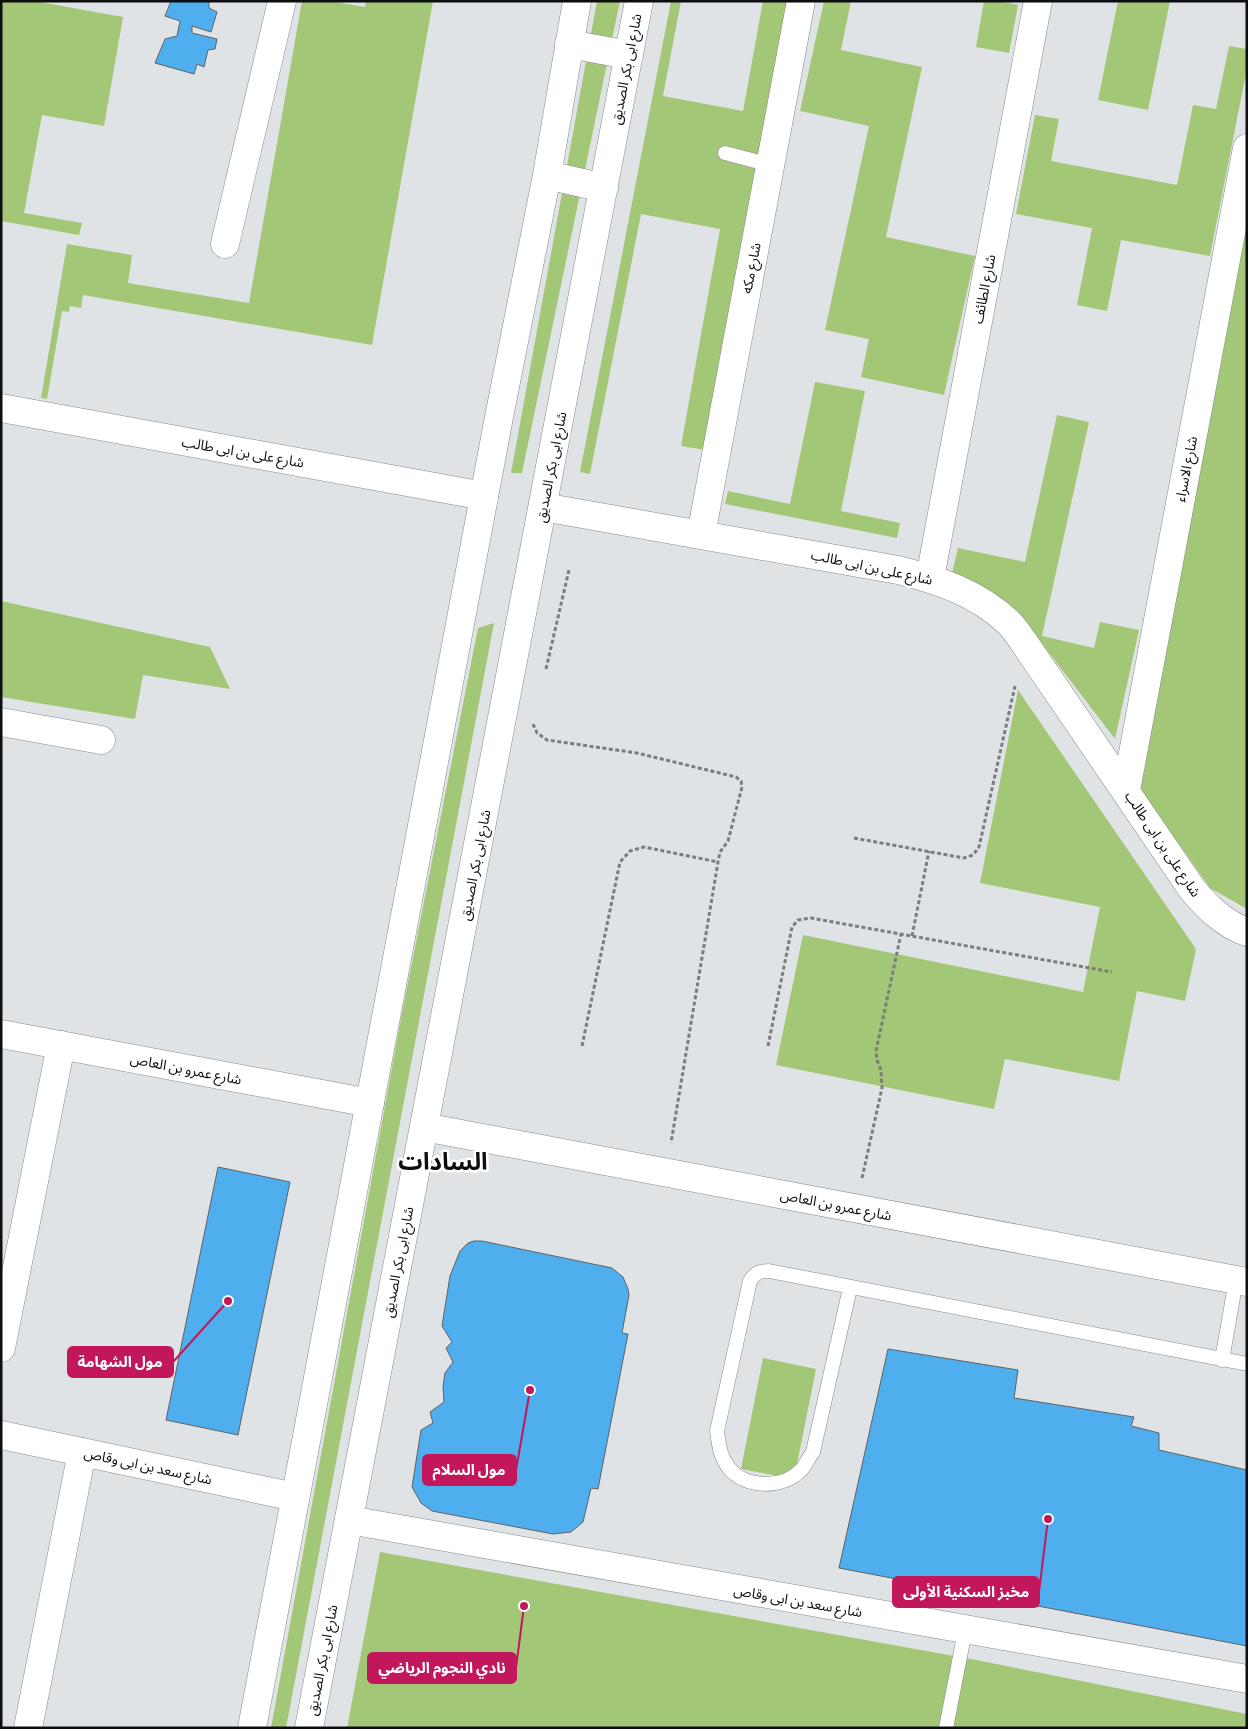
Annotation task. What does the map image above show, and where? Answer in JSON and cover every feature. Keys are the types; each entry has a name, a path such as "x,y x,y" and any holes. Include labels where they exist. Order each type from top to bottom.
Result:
{"street":[{"path":"225,244 282,1"},
{"path":"252,1728 484,496 547,174 577,1"},
{"name":"شارع ابى بكر الصديق","path":"309,1728 639,1"},
{"name":"شارع مكه","path":"701,535 801,1"},
{"name":"شارع الطائف","path":"930,578 1038,1"},
{"path":"569,44 629,55"},
{"name":"شارع الاسراء","path":"1126,790 1247,148"},
{"path":"547,174 604,188"},
{"name":"شارع على بن ابى طالب","path":"1,408 484,496"},
{"name":"شارع على بن ابى طالب","path":"543,507 898,570 930,578 962,590 987,605 1010,623 1192,889 1204,904 1219,917 1247,932"},
{"path":"1,722 101,740"},
{"name":"شارع عمرو بن العاص","path":"1,1034 370,1103"},
{"path":"1,1348 61,1045"},
{"name":"شارع عمرو بن العاص","path":"424,1127 1241,1281"},
{"name":"شارع سعد بن ابى وقاص","path":"1,1436 296,1497"},
{"path":"28,1728 82,1452"},
{"name":"شارع سعد بن ابى وقاص","path":"349,1520 1247,1680"}],"lane":[{"path":"725,153 771,165"},
{"path":"850,1288 813,1452 802,1469 786,1480 766,1484 746,1480 730,1469 720,1451 717,1432 750,1281 754,1274 761,1271 769,1271 1247,1364"},
{"path":"1222,1360 1241,1281"},
{"path":"946,1728 965,1631"}],"path":[{"path":"544,676 569,570"},
{"path":"854,838 964,858 973,854 979,847 1025,644"},
{"path":"535,715 533,724 538,733 547,740 637,754 736,777 741,781 742,787 728,841 720,852 718,862 666,1173"},
{"path":"582,1046 620,862 630,851 644,847 718,862"},
{"path":"912,936 929,851"},
{"path":"768,1046 792,927 798,920 811,918 1112,972"},
{"path":"855,1208 882,1088 881,1070 876,1051 901,934"}],"green space":[{"path":"1,1 34,1 123,17 104,126 42,115 24,213 82,223 79,235 1,221"},
{"path":"302,1 330,1 365,7 366,1 433,1 372,345 83,295 81,308 70,306 69,312 62,311 47,399 41,398 67,244 132,255 128,283 249,303"},
{"path":"597,1 620,1 522,473 511,473"},
{"path":"671,1 681,1 663,96 743,111 763,1 788,1 705,450 681,446 720,229 641,214 590,474 580,472"},
{"path":"824,1 851,1 841,50 922,67 886,237 975,256 944,395 861,377 869,339 825,330 869,126 800,111"},
{"path":"984,1 1000,1 1018,5 1009,53 976,47"},
{"path":"1118,1 1170,1 1148,110 1098,100"},
{"path":"1229,46 1247,49 1247,68 1210,256 1121,240 1107,311 1077,305 1092,228 1016,214 1035,115 1059,119 1051,161 1177,185 1193,105 1216,109"},
{"path":"1247,206 1247,909 1210,888 1138,786"},
{"path":"815,382 865,391 841,511 900,523 897,538 725,504 728,491 790,504"},
{"path":"1057,415 1089,422 1042,636 1094,648 1100,622 1139,630 1115,739 1017,611 951,578 958,548 1025,562"},
{"path":"1,601 210,647 230,689 143,675 135,719 1,697"},
{"path":"494,623 286,1728 271,1728 402,1013 478,628"},
{"path":"1018,690 1196,949 1185,1001 1137,991 1119,1081 1005,1059 994,1109 776,1065 803,935 1083,992 1100,907 980,883"},
{"path":"763,1358 816,1369 794,1479 741,1469"},
{"path":"380,1552 976,1660 1247,1714 1247,1728 347,1728"}],"building":[{"path":"171,1 209,1 209,8 217,12 211,32 192,26 192,33 217,39 215,49 208,50 204,67 197,64 194,74 155,63 165,39 177,36 180,21 165,16"},
{"path":"218,1167 290,1182 238,1435 166,1420"},
{"path":"482,1241 612,1268 623,1277 628,1289 629,1295 622,1333 628,1334 598,1489 591,1488 583,1522 571,1532 553,1534 432,1511 421,1503 412,1487 421,1430 433,1423 430,1412 444,1402 443,1386 445,1373 453,1362 446,1348 452,1342 442,1326 450,1276 460,1251 468,1243"},
{"path":"888,1349 1018,1370 1014,1398 1134,1417 1131,1426 1159,1433 1159,1450 1247,1470 1247,1646 839,1568"}],"place":[{"name":"مول الشهامة","path":"228,1301"},
{"name":"مول السلام","path":"530,1390"},
{"name":"مخبز السكنية الأولى","path":"1048,1519"},
{"name":"نادي النجوم الرياضي","path":"524,1606"}],"district":[{"name":"السادات","path":"443,1162"}]}
